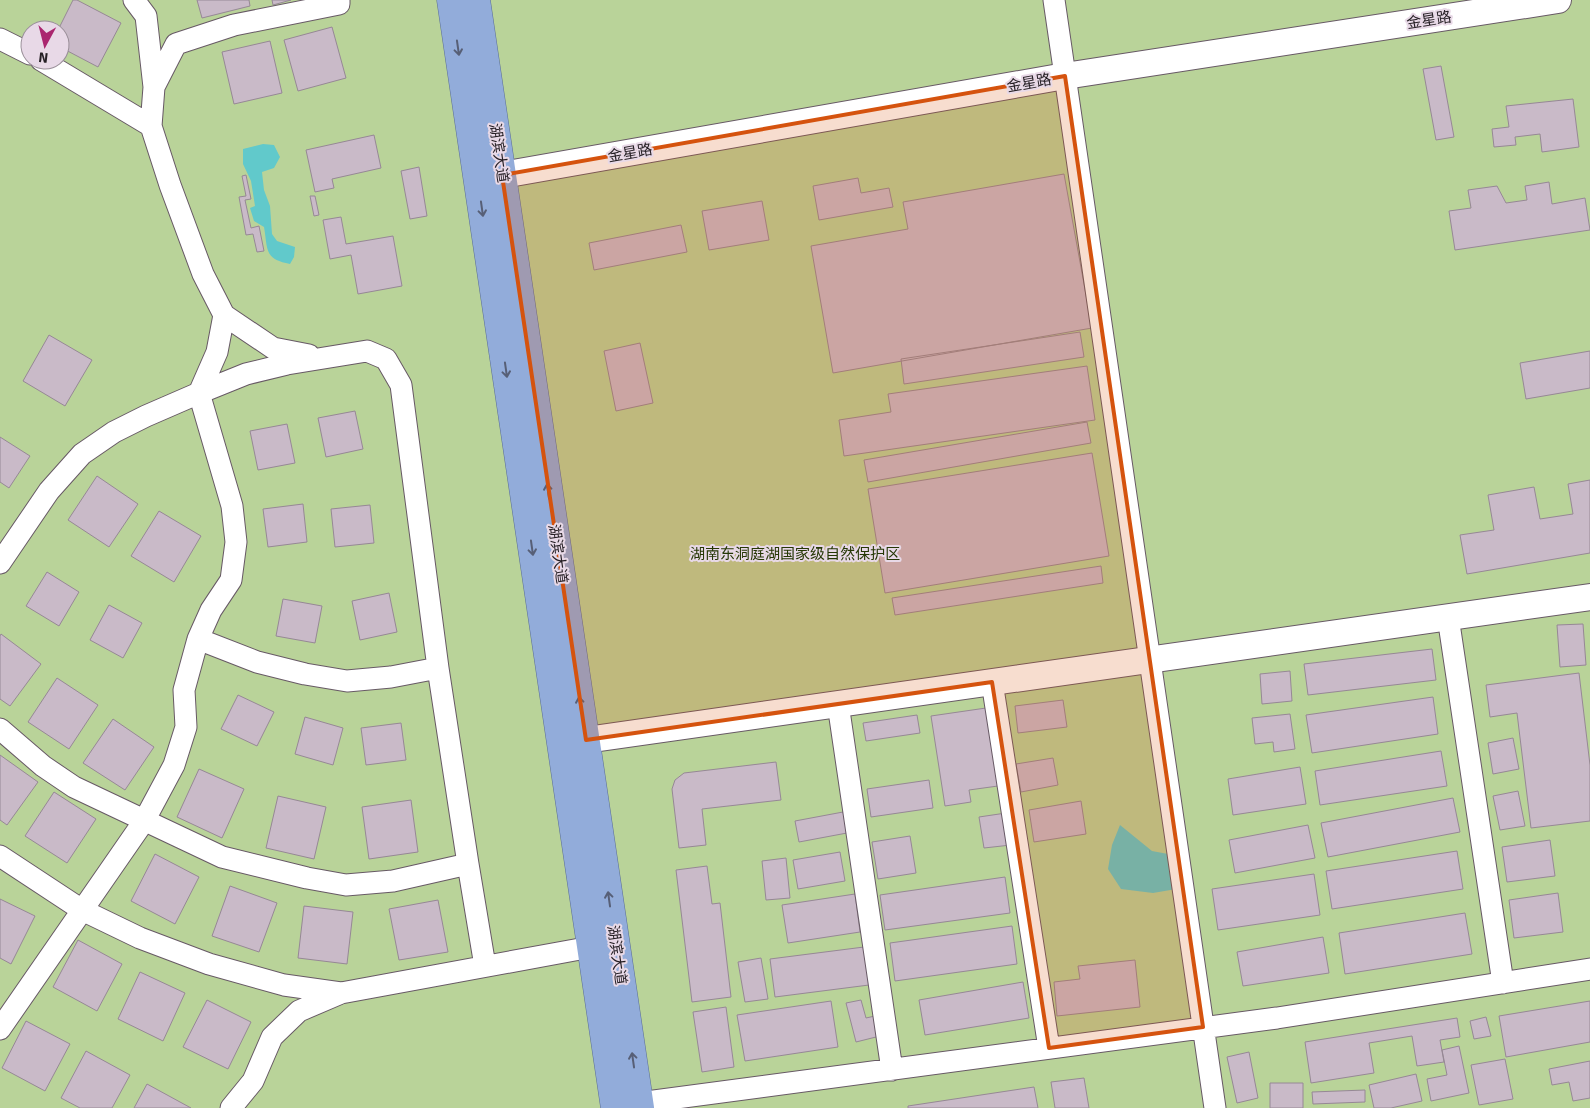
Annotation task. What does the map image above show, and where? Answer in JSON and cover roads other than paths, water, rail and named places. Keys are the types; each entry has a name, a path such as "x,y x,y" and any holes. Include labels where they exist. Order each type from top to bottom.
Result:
{"highway":[{"name":"湖滨大道","path":"451,0 591,947 631,1106"},
{"name":"湖滨大道","path":"476,0 586,740 631,1106"}],"street":[{"path":"134,0 146,16 154,87 151,126 170,185 203,274 224,314 273,348 324,358"},
{"path":"154,87 176,44 234,25 339,4 339,0"},
{"path":"1054,0 1215,1108"},
{"name":"金星路","path":"502,175 1065,76 1558,0"},
{"path":"0,39 20,49"},
{"path":"58,70 151,126"},
{"path":"0,1029 144,821 174,765 186,727 184,690 198,639 210,610 231,580 236,542 232,506 199,393 217,352 224,314"},
{"path":"0,564 49,491 82,454 122,428 246,374 287,364 367,351 386,359 401,385 438,668 468,864 486,966"},
{"path":"586,740 1590,597"},
{"path":"1448,617 1503,983"},
{"path":"198,639 257,662 305,674 347,681 391,677 438,668"},
{"path":"992,682 1049,1048"},
{"path":"838,704 892,1070"},
{"path":"0,730 44,766 74,787 222,857 297,876 346,885 393,881 468,864"},
{"path":"0,856 82,910 140,938 209,964 284,985 341,993"},
{"path":"231,1108 253,1080 272,1037 299,1011 341,993 591,947"},
{"path":"631,1106 1277,1018 1590,969"}],"water":[{"path":"263,144 274,145 280,157 274,168 262,172 264,190 270,206 272,234 277,241 295,247 294,257 290,264 271,256 267,247 264,227 254,221 250,208 255,206 251,181 243,164 243,149"},
{"path":"1120,825 1152,851 1168,854 1182,888 1153,893 1121,889 1108,869 1112,845"}],"park label":[{"name":"湖南东洞庭湖国家级自然保护区","path":"795,554"}]}
